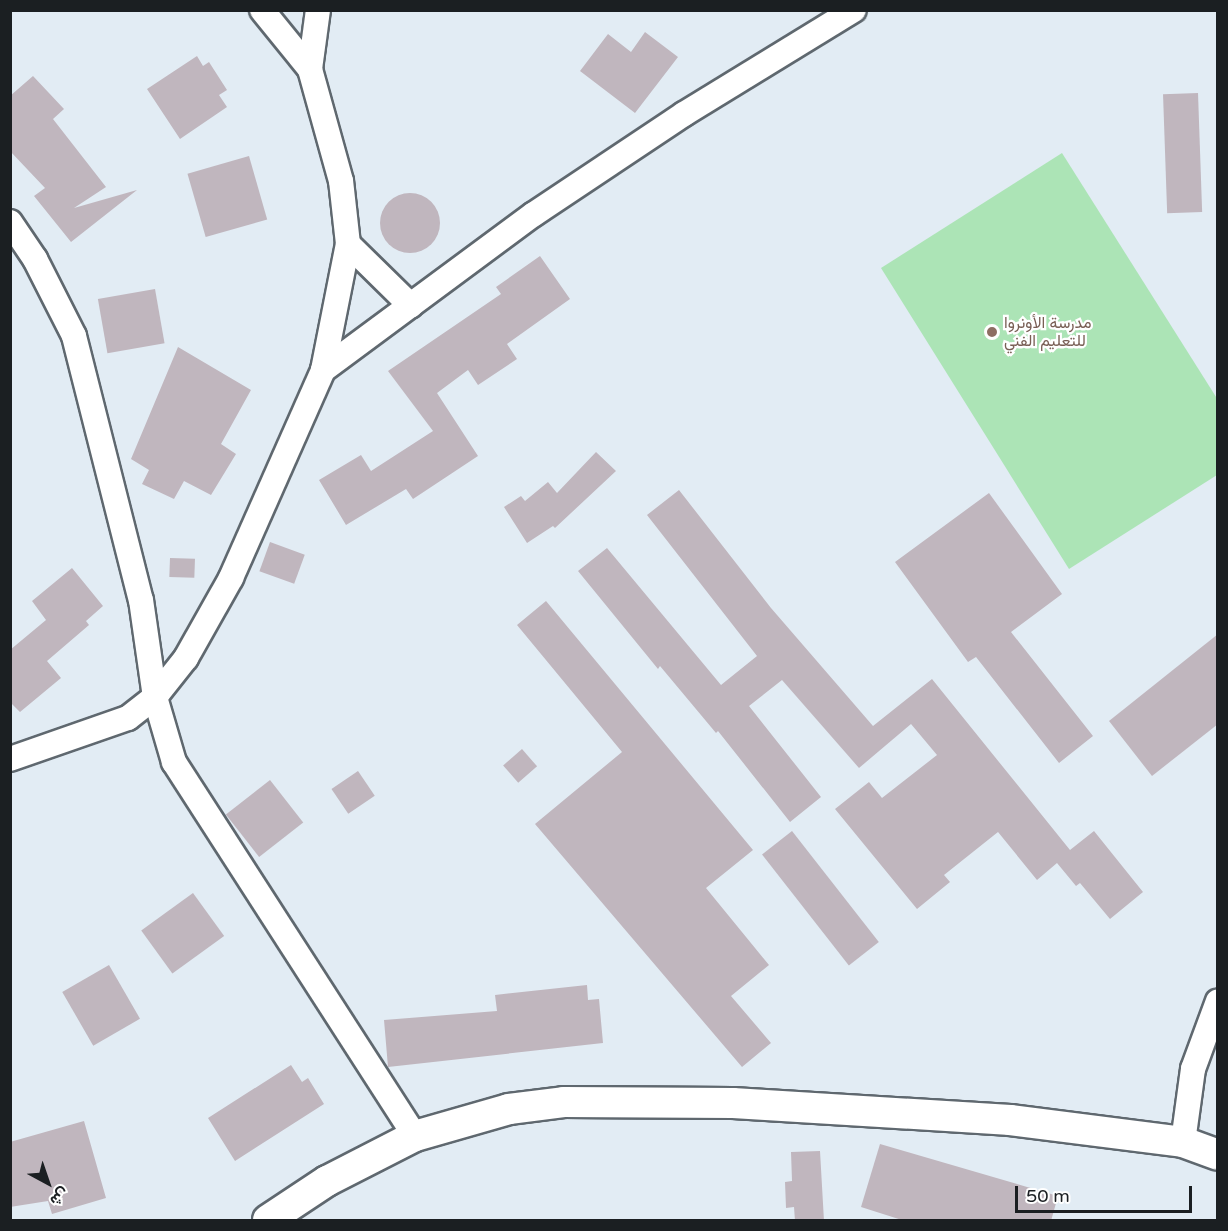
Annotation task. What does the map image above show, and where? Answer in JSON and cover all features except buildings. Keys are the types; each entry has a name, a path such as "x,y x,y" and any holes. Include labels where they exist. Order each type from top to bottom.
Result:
{"main road":[{"path":"268,1221 327,1181 415,1136 470,1118 537,1104 733,1103 1010,1119 1183,1142 1218,1155"}],"street":[{"path":"262,10 310,69"},
{"path":"10,759 128,718 155,697 191,649 231,578 323,370 348,244 341,181 310,69 318,10"},
{"path":"323,370 534,214 684,114 854,10"},
{"path":"10,222 35,259 74,336 141,600 155,697 167,743 187,788 415,1136"},
{"path":"348,244 411,306"},
{"path":"1183,1142 1193,1069 1218,1001"}],"green space":[{"path":"1062,153 1218,400 1217,475 1069,569 881,268"}],"place":[{"name":"مدرسة الأونروا للتعليم الفني","path":"992,332"}]}
